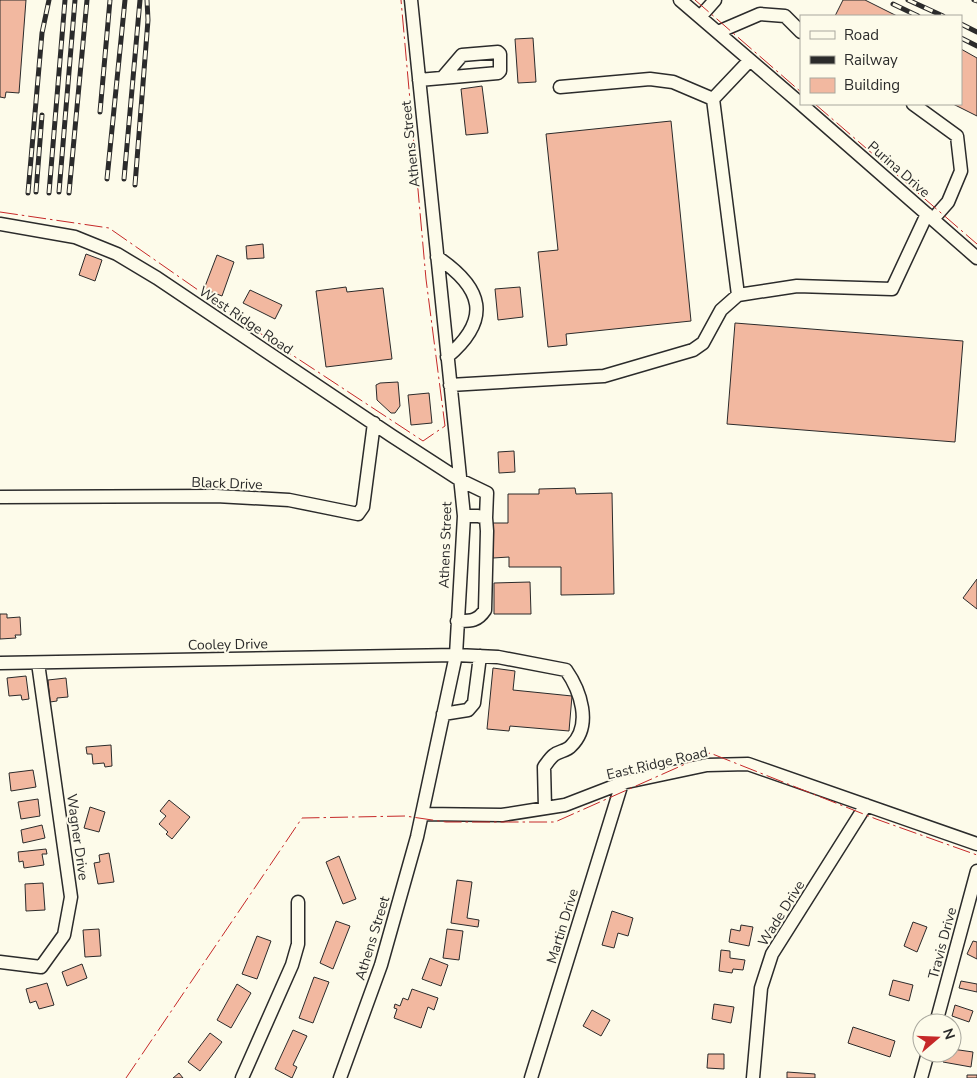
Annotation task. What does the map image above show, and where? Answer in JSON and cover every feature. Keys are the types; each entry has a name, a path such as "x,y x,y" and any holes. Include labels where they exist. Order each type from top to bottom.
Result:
{"street":[{"name":"Athens Street","path":"340,1078 381,965 423,814 456,655 464,516 411,0"},
{"name":"Purina Drive","path":"680,0 800,103"},
{"path":"700,17 715,0"},
{"path":"718,32 760,14 785,16 800,31"},
{"path":"713,99 750,60"},
{"path":"419,80 444,76"},
{"path":"560,87 650,79 674,82 713,99"},
{"path":"713,99 738,295"},
{"name":"Purina Drive","path":"802,105 977,258"},
{"path":"450,384 604,376 693,350 703,343 721,310 738,295 797,286 892,289 930,216 948,202 961,171 957,136 914,105"},
{"name":"West Ridge Road","path":"0,224 75,237 117,254 460,480 487,493 486,518"},
{"path":"437,257 463,278 475,300 476,319 469,336 447,357"},
{"name":"Black Drive","path":"0,497 234,497 289,500 358,514 363,507 374,423"},
{"path":"457,621 472,621 480,618 485,610 486,518 464,516"},
{"name":"Cooley Drive","path":"0,663 456,655 498,657 566,670 582,700 580,727 578,736 571,747 553,755 544,767 545,808"},
{"path":"443,714 468,710 474,703 480,656"},
{"name":"Wagner Drive","path":"0,962 41,968 64,936 71,897 38,663"},
{"name":"East Ridge Road","path":"423,814 502,815 564,805 622,783 707,765 748,764 977,844"},
{"name":"Martin Drive","path":"531,1078 622,783"},
{"name":"Wade Drive","path":"752,1078 760,988 772,954 866,805"},
{"name":"Travis Drive","path":"939,1013 977,871"},
{"path":"242,1078 292,965 298,944 298,902"},
{"path":"921,1078 925,1063"}],"building":[{"path":"0,0 26,0 19,93 6,92 5,98 0,97"},
{"path":"843,0 865,0 895,15 836,15"},
{"path":"533,38 536,82 518,83 515,39"},
{"path":"962,50 977,58 977,116 955,105 962,105"},
{"path":"482,86 488,133 466,135 461,89"},
{"path":"671,121 691,321 566,334 567,345 548,347 538,252 558,250 546,134"},
{"path":"263,244 264,258 247,259 246,246"},
{"path":"86,254 102,260 95,281 79,275"},
{"path":"217,255 234,262 222,296 204,289"},
{"path":"346,287 347,292 383,288 392,359 326,367 316,291"},
{"path":"520,287 523,317 498,320 495,289"},
{"path":"250,290 282,305 275,319 243,303"},
{"path":"735,323 963,341 955,442 727,424"},
{"path":"398,382 400,406 395,413 391,413 377,400 376,385"},
{"path":"429,393 432,423 411,425 408,395"},
{"path":"514,451 515,472 499,473 498,452"},
{"path":"575,488 576,494 612,493 614,594 561,595 561,567 509,567 509,557 493,558 493,523 508,523 508,494 539,494 539,489"},
{"path":"977,579 977,609 963,598"},
{"path":"530,582 531,614 494,614 494,583"},
{"path":"0,614 7,614 7,618 20,617 21,635 15,635 16,638 0,639"},
{"path":"493,668 515,671 513,690 572,696 569,731 510,726 509,731 487,729"},
{"path":"26,676 29,699 22,700 21,695 9,696 7,678"},
{"path":"66,678 68,697 57,698 57,701 50,702 48,680"},
{"path":"111,745 112,766 105,767 104,763 93,764 92,754 87,754 86,747"},
{"path":"33,770 36,787 11,791 9,773"},
{"path":"38,799 40,816 21,819 18,802"},
{"path":"169,800 190,817 172,839 166,834 168,832 159,824 166,816 160,811"},
{"path":"90,807 105,812 99,832 84,828"},
{"path":"42,825 45,838 23,843 21,830"},
{"path":"46,849 47,854 42,854 44,865 24,868 23,861 19,862 18,852"},
{"path":"109,853 114,882 98,884 94,863 100,862 99,855"},
{"path":"339,856 356,899 343,904 326,862"},
{"path":"457,880 472,882 467,918 479,920 478,927 451,923"},
{"path":"43,883 45,910 26,911 25,884"},
{"path":"612,911 633,918 628,936 618,933 614,948 602,945"},
{"path":"336,921 350,926 333,969 320,963"},
{"path":"913,922 927,927 917,952 904,946"},
{"path":"741,925 753,927 749,946 729,942 731,929 740,931"},
{"path":"99,929 101,956 85,957 83,930"},
{"path":"447,929 463,931 459,960 443,958"},
{"path":"257,936 271,941 257,979 242,974"},
{"path":"973,941 977,942 977,959 967,954"},
{"path":"721,950 730,951 730,958 745,960 743,970 733,969 732,973 719,971"},
{"path":"430,958 448,965 441,986 422,979"},
{"path":"82,964 87,978 67,986 62,972"},
{"path":"314,977 329,982 313,1023 299,1018"},
{"path":"893,980 913,985 909,1001 889,995"},
{"path":"961,981 977,984 977,992 959,988"},
{"path":"47,983 54,1005 39,1009 36,1001 30,1003 26,989"},
{"path":"237,984 251,993 231,1028 217,1020"},
{"path":"412,989 438,998 434,1010 428,1007 421,1028 394,1018 397,1009 394,1008 395,1004 400,1006 403,998 408,1000"},
{"path":"714,1004 734,1007 731,1023 712,1019"},
{"path":"955,1005 973,1011 969,1022 962,1020 962,1013 953,1013"},
{"path":"592,1010 610,1020 601,1036 583,1026"},
{"path":"853,1027 895,1041 890,1057 848,1043"},
{"path":"293,1030 307,1036 293,1065 297,1067 292,1078 275,1069"},
{"path":"210,1033 222,1042 200,1071 188,1062"},
{"path":"962,1050 973,1052 971,1067 949,1063 962,1063"},
{"path":"708,1054 724,1054 724,1069 707,1068"},
{"path":"787,1072 815,1074 815,1078 787,1078"},
{"path":"179,1073 183,1078 173,1078"},
{"path":"967,1075 977,1075 977,1078 967,1078"}],"railway":[{"path":"28,193 42,33 49,0"},
{"path":"49,193 65,0"},
{"path":"59,192 75,0"},
{"path":"69,193 87,0"},
{"path":"100,112 110,0"},
{"path":"107,179 125,0"},
{"path":"124,179 140,0"},
{"path":"135,185 148,20 147,0"},
{"path":"908,0 941,15"},
{"path":"893,4 916,15"},
{"path":"962,24 977,32"},
{"path":"962,38 977,46"},
{"path":"36,192 42,115"}],"power":[{"path":"0,212 109,228 277,345 423,441 445,426 426,279 401,0"},
{"path":"695,0 800,91"},
{"path":"816,105 977,244"},
{"path":"126,1078 302,818 405,816 446,822 555,822 710,753 876,819 977,855"}]}
